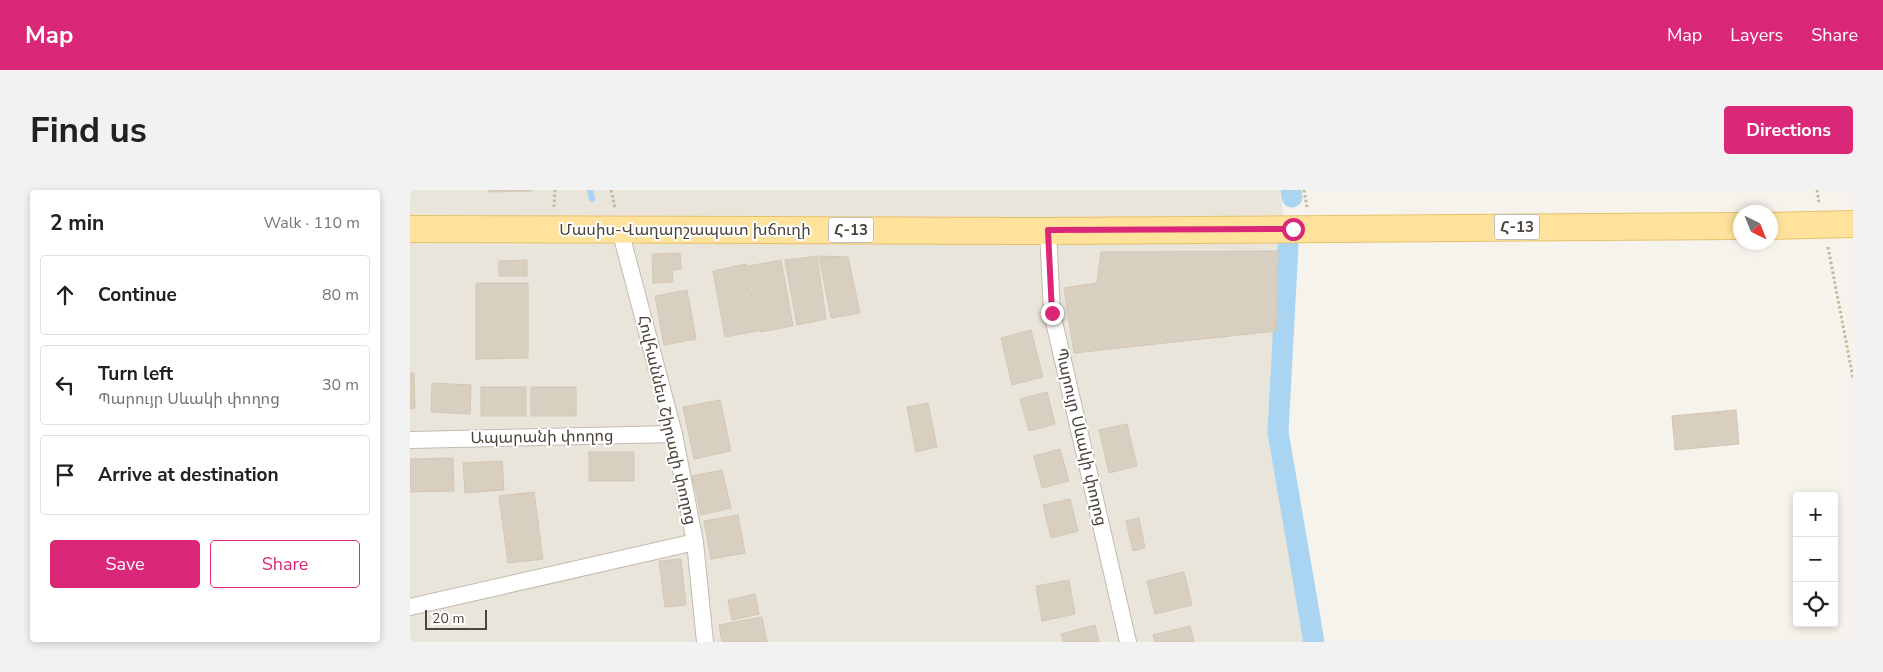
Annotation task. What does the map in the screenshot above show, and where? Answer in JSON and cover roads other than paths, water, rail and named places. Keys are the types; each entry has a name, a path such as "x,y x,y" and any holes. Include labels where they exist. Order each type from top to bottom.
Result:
{"main road":[{"path":"1778,226 1852,224"},
{"name":"Մասիս-Վաղարշապատ խճուղի","path":"410,229 1048,230 1733,226"}],"street":[{"name":"Հովհաննես Շիրազի փողոց","path":"620,230 674,434 695,542 705,642"},
{"name":"Պարույր Սևակի փողոց","path":"1048,230 1052,313 1128,642"},
{"name":"Ապարանի փողոց","path":"410,440 674,434"},
{"path":"410,607 695,542"}],"waterway":[{"path":"590,190 592,199"},
{"path":"1291,190 1292,197"},
{"path":"1288,246 1278,432 1314,642"}]}
